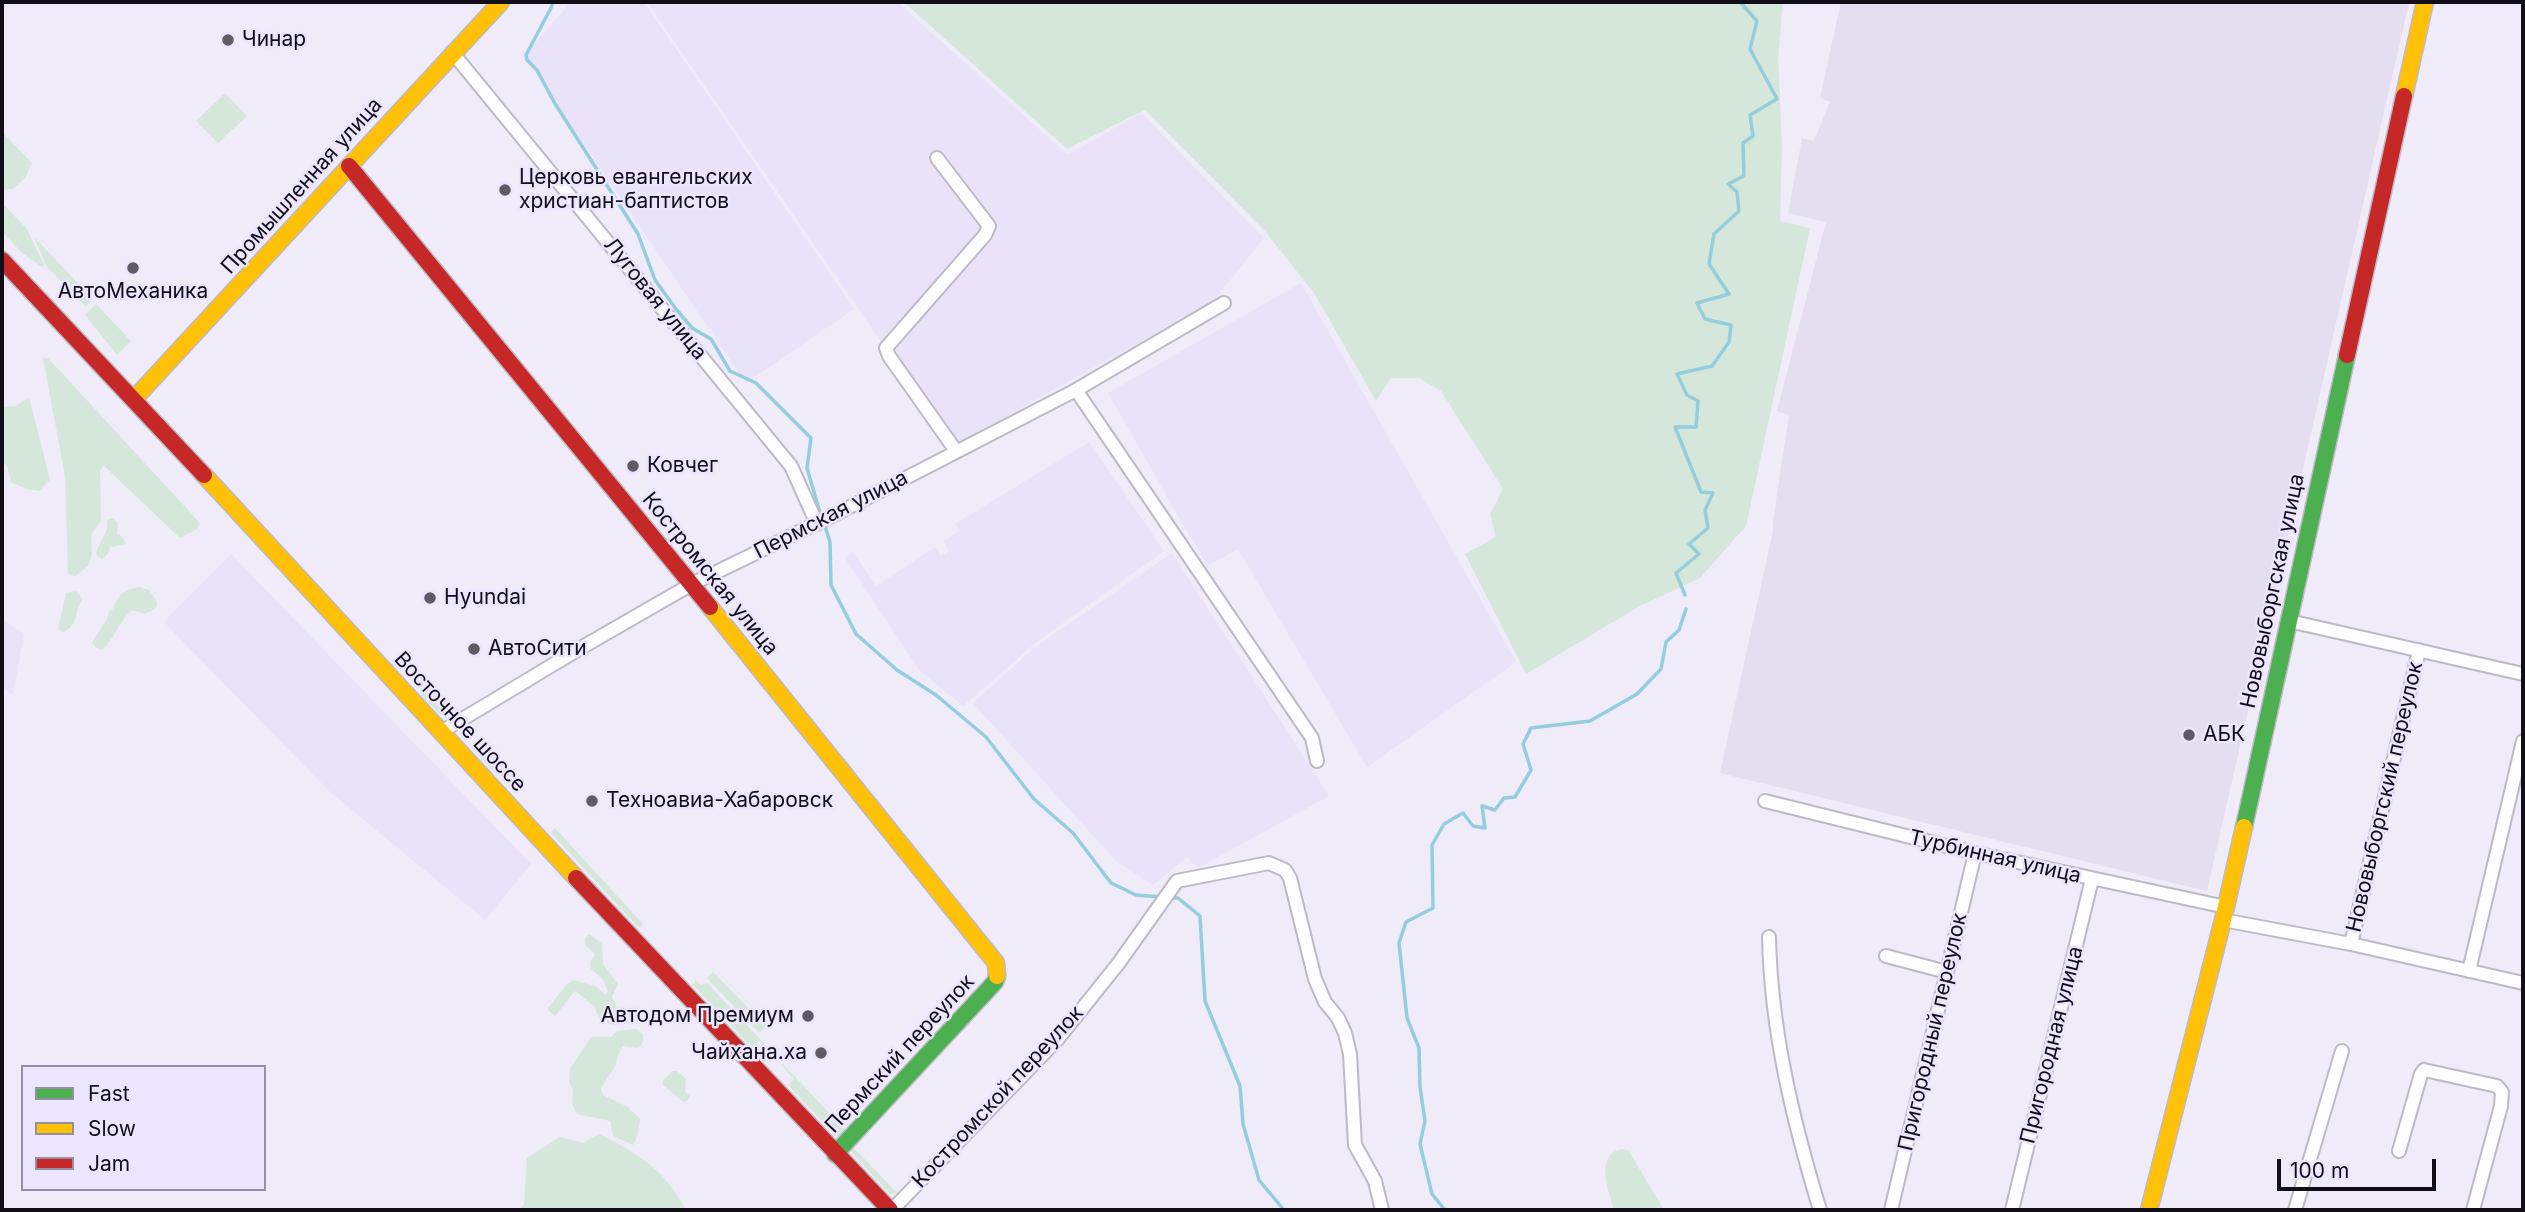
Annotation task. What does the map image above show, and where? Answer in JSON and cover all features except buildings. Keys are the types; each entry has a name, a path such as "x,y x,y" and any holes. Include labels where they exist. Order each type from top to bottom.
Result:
{"street":[{"name":"Промышленная улица","path":"134,399 275,250 452,52 501,2"},
{"name":"Нововыборгская улица","path":"2149,1210 2225,913 2387,185 2425,2"},
{"name":"Луговая улица","path":"452,52 792,466 817,524"},
{"path":"937,158 989,226 985,235 886,348 956,451"},
{"name":"Костромская улица","path":"349,166 692,584 988,952 996,963 998,974 995,982"},
{"name":"Восточное шоссе","path":"2,260 835,1154 891,1210"},
{"name":"Пермская улица","path":"441,732 692,584 817,524 1076,390 1224,303"},
{"path":"1076,390 1312,738 1317,761"},
{"path":"2289,621 2523,674"},
{"name":"Нововыборгский переулок","path":"2351,944 2419,650"},
{"path":"2469,971 2523,741"},
{"name":"Турбинная улица","path":"1765,800 2351,944 2523,983"},
{"name":"Пригородный переулок","path":"1891,1210 1975,853"},
{"name":"Костромской переулок","path":"891,1210 1057,1040 1118,964 1177,881 1269,863 1285,870 1290,878 1315,979 1325,1002 1338,1018 1345,1033 1350,1054 1355,1145 1375,1181 1382,1210"},
{"name":"Пригородная улица","path":"2012,1210 2092,879"},
{"path":"1769,937 1770,977 1780,1055 1801,1148 1820,1210"},
{"path":"1886,956 1947,972"},
{"name":"Пермский переулок","path":"835,1154 995,982"},
{"path":"2295,1210 2342,1051"},
{"path":"2399,1151 2424,1070 2497,1086 2502,1092 2501,1106 2473,1210"}],"shaded area":[{"path":"571,2 644,2 854,309 746,383 524,56"},
{"path":"647,2 897,2 1068,155 1141,113 1264,238 1213,301 953,446"},
{"path":"1841,2 2409,2 2207,891 1720,773 1773,531 1789,415 1777,411 1826,222 1788,213 1802,138 1814,141 1830,102 1820,98"},
{"path":"1301,283 1516,662 1367,767 1238,549 1207,566 1108,393"},
{"path":"1089,442 1164,551 1039,640 963,706 919,670 845,558 853,552 876,586 935,547 941,556 949,551 944,541 960,530 955,524"},
{"path":"1172,553 1329,796 1198,868 1187,857 1153,885 1116,861 973,703 1034,648"},
{"path":"231,554 531,864 485,920 329,791 164,622"},
{"path":"2,619 24,634 13,695 2,688"}],"green space":[{"path":"904,2 1783,2 1778,57 1782,146 1780,221 1810,228 1746,526 1700,578 1638,607 1526,674 1465,554 1496,537 1490,514 1503,489 1441,391 1419,378 1391,378 1376,401 1314,293 1264,230 1145,110 1067,149"},
{"path":"225,93 247,116 218,143 196,121"},
{"path":"2,132 32,163 25,178 13,189 2,190"},
{"path":"2,203 27,229 44,265 42,267 22,253 2,231"},
{"path":"34,237 93,299 86,307 47,267"},
{"path":"96,304 131,341 117,355 85,315"},
{"path":"43,358 48,358 200,523 197,529 180,538 104,466 100,470 101,521 91,534 92,554 88,566 75,576 68,574 65,476"},
{"path":"29,397 50,480 39,491 11,482 7,465 2,462 2,403 4,407 16,406"},
{"path":"112,518 118,523 117,533 126,544 110,547 108,554 102,559 96,552 107,529 107,520"},
{"path":"139,587 149,590 157,602 156,608 145,614 132,610 102,650 96,648 92,642 109,611 122,594"},
{"path":"76,591 83,599 72,626 63,632 58,629 66,593"},
{"path":"432,684 455,707 463,711 462,713 449,718 438,713 421,695"},
{"path":"474,743 508,779 495,773 473,750"},
{"path":"555,828 642,926 638,927 551,833"},
{"path":"589,934 602,944 603,964 618,984 612,997 618,1010 614,1016 616,1025 602,1020 595,1007 575,991 555,1016 548,1010 567,984 574,980 595,986 605,994 608,991 603,980 591,969 590,962 595,954 585,945 585,938"},
{"path":"713,972 766,1026 759,1033 707,978"},
{"path":"696,980 701,985 707,983 771,1051 769,1053 759,1041 752,1048 693,985"},
{"path":"637,1029 643,1034 643,1042 638,1048 623,1046 616,1065 601,1088 603,1095 628,1107 640,1119 638,1135 633,1145 613,1136 610,1121 577,1114 572,1104 573,1089 569,1082 570,1069 591,1037 611,1037 617,1031"},
{"path":"783,1064 849,1134 837,1137 788,1085 794,1079 781,1065"},
{"path":"672,1071 677,1071 686,1079 685,1091 690,1096 686,1102 663,1085 663,1081"},
{"path":"599,1134 650,1164 669,1184 686,1210 520,1210 524,1204 527,1158 560,1137 583,1143"},
{"path":"853,1147 897,1193 890,1194 853,1154"},
{"path":"1628,1150 1664,1210 1614,1210 1607,1184 1606,1166 1613,1152"}],"waterway":[{"path":"552,2 526,55 527,60 537,70 554,102 638,234 655,280 676,309 692,328 711,339 730,371 756,383 811,438 807,468 821,516"},
{"path":"1685,595 1676,573 1699,554 1689,544 1708,528 1705,510 1713,493 1701,492 1675,427 1696,427 1698,401 1687,395 1677,374 1712,366 1729,342 1731,325 1705,319 1697,303 1729,294 1709,264 1714,234 1739,211 1737,192 1728,184 1744,176 1743,143 1753,136 1750,115 1777,99 1750,49 1757,21 1740,2"},
{"path":"824,523 830,542 831,585 856,634 897,670 936,695 986,737 1034,799 1073,833 1111,883 1136,895 1163,897"},
{"path":"1445,1210 1432,1194 1420,1144 1425,1121 1420,1087 1419,1048 1407,1018 1399,943 1406,922 1433,908 1432,845 1444,824 1463,813 1473,826 1485,828 1482,806 1495,810 1504,798 1515,797 1531,770 1523,744 1531,728 1590,721 1637,694 1661,669 1666,642 1679,630 1686,609"},
{"path":"1171,898 1178,898 1200,916 1205,1001 1240,1086 1243,1124 1259,1180 1284,1210"}],"traffic: fast":[{"path":"2244,827 2347,355"},
{"path":"835,1154 995,982 997,976"}],"traffic: slow":[{"path":"134,399 501,2"},
{"path":"2404,96 2425,2"},
{"path":"204,475 576,878"},
{"path":"710,607 996,963 997,976"},
{"path":"2149,1210 2244,827"}],"traffic: jam":[{"path":"2347,355 2404,96"},
{"path":"349,166 710,607"},
{"path":"2,260 204,475"},
{"path":"576,878 890,1210"}],"place":[{"name":"Чинар","path":"228,40"},
{"name":"Церковь евангельских христиан-баптистов","path":"505,190"},
{"name":"АвтоМеханика","path":"133,268"},
{"name":"Ковчег","path":"633,466"},
{"name":"Hyundai","path":"430,598"},
{"name":"АвтоСити","path":"474,649"},
{"name":"АБК","path":"2189,735"},
{"name":"Техноавиа-Хабаровск","path":"592,801"},
{"name":"Автодом Премиум","path":"808,1016"},
{"name":"Чайхана.ха","path":"821,1053"}]}
